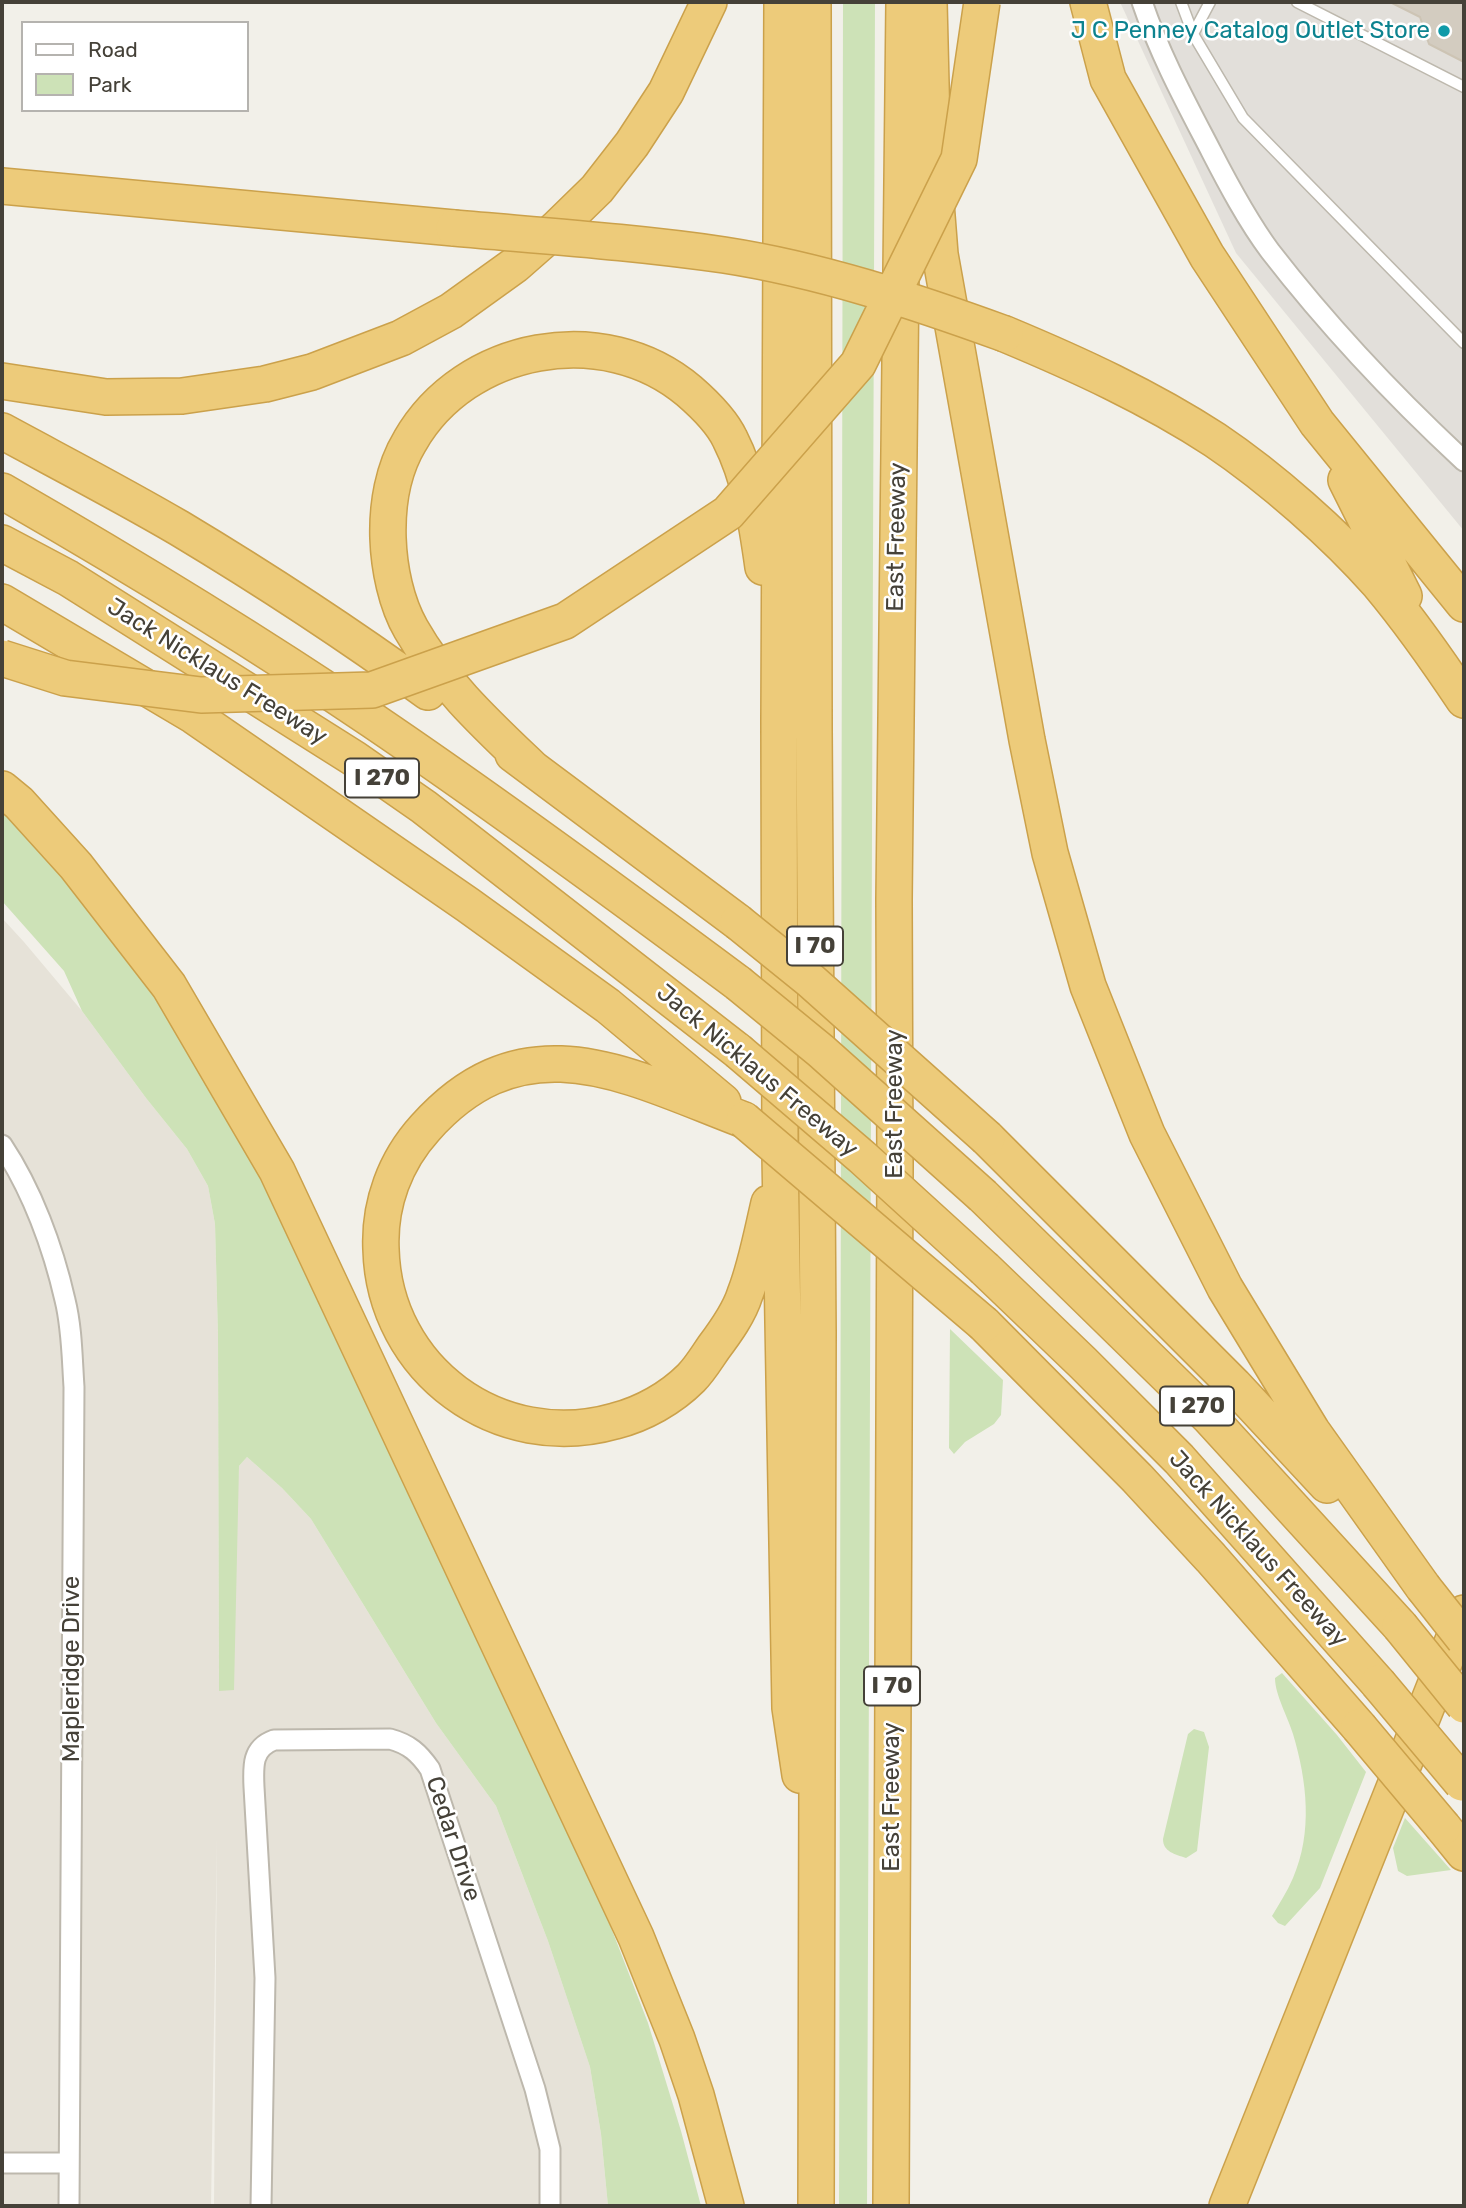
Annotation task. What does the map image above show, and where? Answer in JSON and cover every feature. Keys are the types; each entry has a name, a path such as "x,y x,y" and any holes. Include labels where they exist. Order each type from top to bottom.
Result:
{"highway":[{"path":"2,382 106,397 182,396 265,384 312,372 401,338 451,311 516,265 597,189 632,144 666,92 709,2"},
{"path":"782,2 780,1156 790,1708 817,1890"},
{"name":"I 70","path":"813,2 818,1331 816,2206"},
{"name":"East Freeway","path":"891,2206 894,886 904,2"},
{"path":"929,2 933,165 940,254 1027,740 1050,853 1088,986 1147,1134 1225,1288 1312,1431 1423,1587 1464,1639"},
{"path":"2,658 65,678 201,695 372,690 565,621 728,513 858,364 870,340 959,159 982,2"},
{"path":"1088,2 1108,79 1206,256 1317,423 1464,604"},
{"path":"2,186 595,240 750,260 861,286 931,307 1005,334 1112,382 1215,441 1319,524 1378,584 1432,652 1464,700"},
{"path":"532,768 466,705 410,628 393,576 388,524 396,473 408,443 436,405 472,377 512,359 537,353 562,349 609,352 647,363 680,383 696,397 730,437 753,504 763,565 779,720"},
{"path":"1317,423 1432,652"},
{"path":"2,431 177,527 248,570 392,666 738,922 811,981 987,1138 1234,1385 1423,1587"},
{"name":"Jack Nicklaus Freeway","path":"2,491 104,551 370,719 529,829 738,983 821,1051 983,1196 1209,1417 1401,1626 1464,1705"},
{"name":"Jack Nicklaus Freeway","path":"2,543 68,578 355,759 424,807 738,1051 862,1157 985,1269 1179,1459 1378,1683 1463,1785"},
{"path":"2,602 194,716 468,905 608,1006 984,1324 1184,1528 1359,1727 1454,1840"},
{"path":"2,789 19,803 76,866 169,986 277,1171 636,1937 677,2039 696,2095 726,2206"},
{"path":"744,1120 622,1073 573,1064 529,1065 507,1070 461,1093 435,1116 413,1141 396,1172 382,1219 381,1262 386,1292 396,1319 409,1342 436,1377 449,1389 484,1410 519,1424 562,1429 596,1427 656,1405 692,1377 728,1328 745,1296 780,1156"},
{"path":"1227,2206 1464,1613"}],"street":[{"path":"1142,2 1164,60 1186,106 1220,170 1269,249 1391,390 1464,461"},
{"name":"Mapleridge Drive","path":"2,1145 19,1170 37,1212 65,1301 72,1343 74,1401 69,2206"},
{"name":"Cedar Drive","path":"261,2206 265,1978 253,1766 255,1756 261,1747 274,1740 390,1739 413,1748 430,1769 535,2089 550,2149 550,2206"},
{"path":"2,2163 68,2163"}],"lane":[{"path":"1181,2 1193,34 1243,118 1464,343"},
{"path":"1193,34 1210,2"},
{"path":"1297,2 1464,87"}],"shaded area":[{"path":"1120,2 1464,2 1464,531 1236,253"},
{"path":"2,918 82,1011 187,1149 208,1186 215,1224 218,1335 219,1691 239,1466 247,1457 311,1519 436,1723 496,1806 548,1941 590,2067 601,2134 608,2206 214,2206 217,1838 211,2206 2,2206"}],"green space":[{"path":"843,2 875,2 867,2206 839,2206"},
{"path":"2,800 109,922 222,1094 610,1925 648,2023 701,2206 608,2206 601,2134 590,2067 548,1941 496,1806 436,1723 311,1519 247,1457 239,1466 234,1690 219,1691 218,1335 215,1224 208,1186 187,1149 82,1011 64,971 2,901"},
{"path":"950,1329 1003,1380 1001,1415 994,1424 965,1442 954,1454 949,1448"},
{"path":"1282,1673 1366,1772 1320,1888 1285,1926 1272,1916 1291,1883 1299,1861 1306,1806 1298,1752 1276,1685 1275,1678"},
{"path":"1194,1729 1204,1732 1209,1747 1197,1851 1186,1858 1167,1850 1163,1839 1188,1734"},
{"path":"1405,1818 1451,1870 1407,1876 1398,1871 1393,1848"}],"building":[{"name":"J C Penney Catalog Outlet Store","path":"1390,2 1464,2 1464,62 1429,44 1420,17"}],"place":[{"name":"J C Penney Catalog Outlet Store","path":"1444,31"}]}
